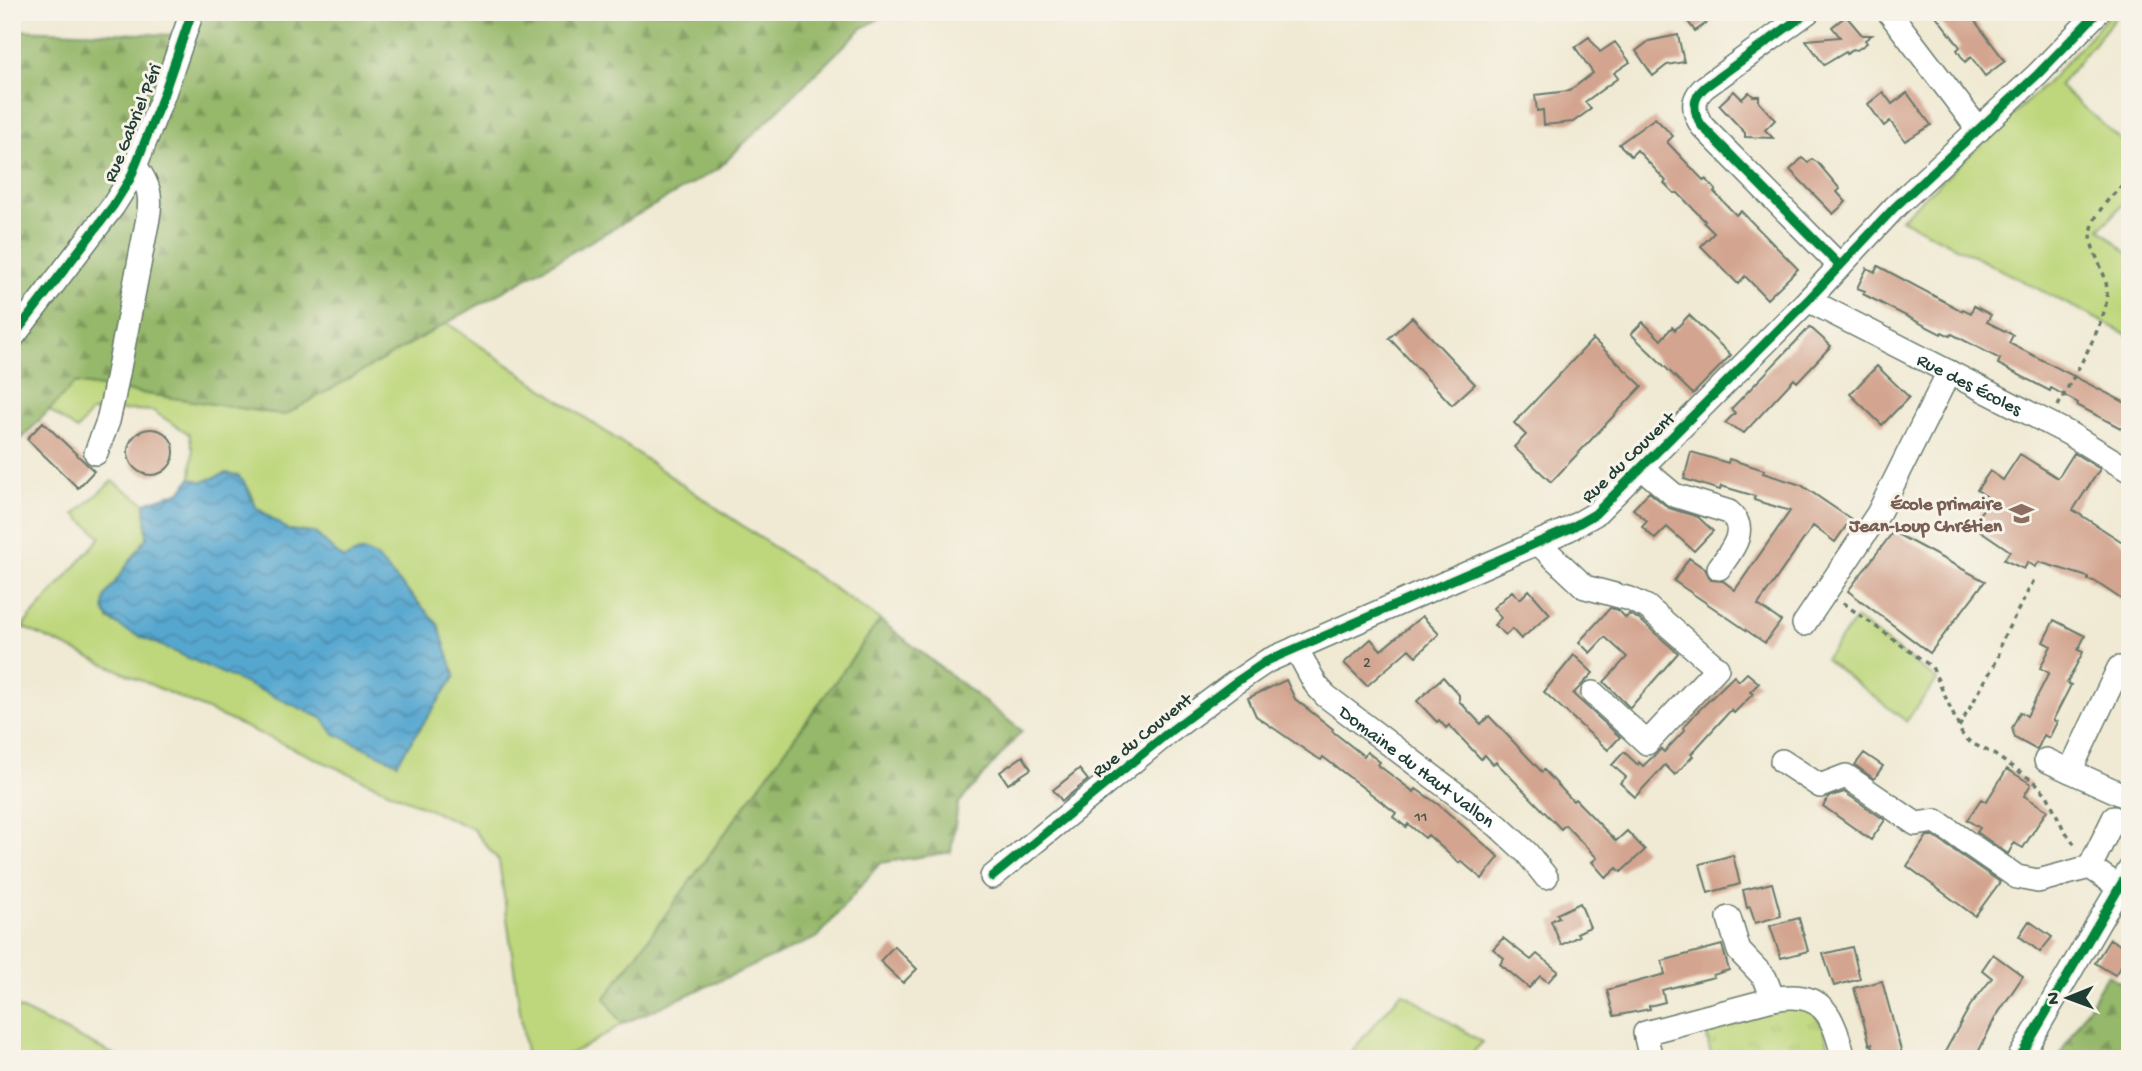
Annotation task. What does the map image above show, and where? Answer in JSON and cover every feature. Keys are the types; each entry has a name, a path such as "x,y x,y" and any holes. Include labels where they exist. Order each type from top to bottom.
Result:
{"street":[{"name":"Rue Gabriel Péri","path":"12,338 113,206 136,167 192,12"},
{"path":"1808,12 1704,87 1696,98 1695,114 1702,126 1840,267"},
{"path":"1889,12 1979,130"},
{"name":"Rue du Couvent","path":"992,877 1233,684 1267,661 1538,543 1595,514 1808,300 1895,207 1979,130 2098,12"},
{"path":"96,453 113,399 150,209 148,189 136,167"},
{"name":"Rue des Écoles","path":"1808,300 2049,423 2130,471"},
{"path":"1804,624 1878,514 1949,372"},
{"path":"1642,468 1674,495 1729,512 1735,517 1739,532 1738,541 1719,568"},
{"path":"1538,543 1585,587 1630,599 1647,607 1717,668 1647,743 1593,694"},
{"name":"Domaine du Haut Vallon","path":"1296,648 1316,685 1326,696 1505,831 1546,877"},
{"path":"2070,771 2119,668"},
{"path":"2046,760 2130,798"},
{"path":"1782,761 1820,786 1846,776 1916,824 1936,821 2017,877 2038,881 2091,867 2124,878 2019,1059"},
{"path":"2091,867 2114,818"},
{"path":"1729,918 1739,951 1765,978 1773,999"},
{"path":"1651,1059 1645,1033 1773,999 1801,998 1817,1003 1825,1010 1835,1025 1844,1059"}],"path":[{"path":"2049,423 2103,317 2107,297 2106,278 2094,250 2092,223 2099,211 2130,177"},
{"path":"1959,727 1998,659 2001,642 2034,580"},
{"path":"1827,592 1932,667 1959,727 1971,743 1992,753 2025,775 2048,795 2063,828 2091,867"},
{"path":"1750,1059 1769,1059"}],"green space":[{"path":"182,12 891,12 861,29 718,169 285,415 75,383 12,449 12,30 177,35"},
{"path":"2112,12 2120,12 2059,86 2130,148 2130,196 2100,229 2130,255 2130,336 1901,219 2051,79"},
{"path":"447,323 880,620 605,998 622,1024 576,1051 550,1058 538,1058 526,1053 499,861 473,829 22,627 101,537 75,514 112,481 145,503 147,537 106,595 109,620 322,718 333,733 397,762 455,676 454,670 347,558 343,559 315,533 288,530 256,507 251,492 238,476 227,473 202,482 191,478 193,451 189,434 153,411 91,412 77,430 49,410 74,383 285,415"},
{"path":"1856,619 1937,680 1906,721 1825,659"},
{"path":"880,620 1022,731 958,804 951,852 880,863 818,937 622,1024 605,998"},
{"path":"2107,975 2130,987 2130,1059 2057,1059"},
{"path":"1402,992 1482,1042 1468,1059 1345,1059"},
{"path":"1787,1002 1810,1008 1824,1027 1832,1059 1712,1059 1707,1038 1710,1026"},
{"path":"12,1005 123,1059 12,1059"}],"water":[{"path":"227,473 238,476 244,482 256,507 288,530 315,533 343,559 362,552 376,557 438,624 455,676 397,763 333,733 322,718 126,630 111,620 105,612 106,595 147,537 145,503 181,491 191,478 202,482"}],"building":[{"path":"1681,12 1722,12 1695,31"},
{"path":"1933,12 1968,12 2005,61 1985,76 1971,57 1965,62 1957,50 1960,47"},
{"path":"1846,16 1862,35 1872,35 1865,40 1867,43 1857,50 1853,49 1847,54 1846,52 1824,65 1806,40 1840,37 1832,27"},
{"path":"1678,35 1684,62 1667,65 1653,76 1636,51 1649,41"},
{"path":"1589,37 1600,52 1615,42 1630,62 1614,73 1618,78 1585,102 1591,109 1573,122 1544,125 1543,110 1537,111 1535,95 1569,91 1593,73 1575,47"},
{"path":"1734,91 1742,99 1749,92 1753,96 1759,96 1759,102 1775,120 1765,130 1773,138 1745,137 1745,133 1719,105"},
{"path":"1883,92 1892,104 1907,93 1931,125 1905,141 1890,121 1884,126 1868,104"},
{"path":"1655,118 1673,136 1667,142 1704,181 1706,179 1716,190 1714,192 1736,215 1741,211 1798,269 1767,299 1745,276 1738,284 1701,246 1714,233 1705,221 1678,193 1674,193 1664,183 1666,181 1637,150 1631,156 1619,144"},
{"path":"1802,158 1808,163 1812,159 1818,163 1840,189 1837,192 1846,202 1833,214 1790,170"},
{"path":"1878,266 1962,311 1963,309 1971,313 1974,306 1991,315 1987,322 2013,335 2009,343 2130,405 2130,433 2051,388 2050,391 1998,364 2000,359 1952,334 1941,334 1863,294 1865,291 1857,288 1867,268 1875,272"},
{"path":"1689,315 1731,355 1693,394 1631,334 1643,322 1661,340 1672,327 1675,330"},
{"path":"1412,317 1475,384 1452,405 1389,338"},
{"path":"1810,327 1831,346 1797,382 1794,379 1744,433 1725,423 1735,413 1731,409"},
{"path":"1593,339 1642,386 1551,482 1514,447 1526,435 1514,423"},
{"path":"1877,366 1909,397 1882,425 1850,394"},
{"path":"43,422 94,471 78,488 27,439"},
{"path":"151,429 167,436 174,452 167,468 151,475 135,468 128,452 135,436"},
{"path":"1691,452 1728,463 1729,459 1801,485 1851,519 1835,542 1813,526 1758,605 1781,621 1765,643 1674,581 1689,558 1705,569 1711,580 1723,581 1735,590 1790,511 1754,500 1755,496 1721,486 1720,490 1684,479"},
{"path":"2074,453 2100,469 2073,510 2130,547 2130,605 2094,581 2088,580 2088,577 2039,562 2035,567 2028,562 2024,569 2004,560 2010,551 1972,525 1990,499 1977,490 1990,471 2003,480 2020,454 2058,478"},
{"path":"1649,492 1669,508 1698,517 1713,531 1694,551 1667,527 1655,539 1642,527 1647,521 1633,509"},
{"path":"1893,532 1985,581 1930,653 1848,591"},
{"path":"1529,590 1550,614 1521,639 1512,629 1506,635 1494,625 1501,618 1493,608 1512,591 1520,599"},
{"path":"1610,608 1618,610 1626,618 1629,614 1639,619 1678,653 1630,708 1604,682 1627,657 1605,637 1590,653 1579,642"},
{"path":"1422,616 1439,634 1416,656 1409,649 1367,686 1344,663 1371,639 1381,650"},
{"path":"2054,620 2085,636 2078,650 2083,652 2067,683 2071,685 2053,720 2057,722 2049,738 2044,735 2037,750 2015,738 2012,728 2020,712 2027,716 2049,673 2040,668 2051,646 2043,642"},
{"path":"1574,655 1593,673 1573,694 1620,737 1608,750 1544,692"},
{"path":"1747,673 1759,683 1750,692 1753,694 1734,713 1731,710 1675,775 1665,765 1635,797 1620,783 1626,777 1612,765 1624,752 1638,765 1639,762 1643,766 1661,749 1664,752 1685,730 1683,728 1696,713 1734,676 1739,681"},
{"path":"1443,677 1459,695 1459,701 1481,724 1489,716 1542,772 1544,770 1616,841 1627,831 1645,850 1621,872 1617,868 1606,878 1592,862 1597,858 1565,825 1561,829 1496,762 1493,764 1485,755 1481,759 1449,725 1446,728 1439,720 1437,722 1417,701"},
{"path":"1286,680 1295,699 1333,729 1332,731 1364,756 1367,752 1380,762 1378,765 1414,792 1416,789 1439,805 1499,857 1482,879 1461,861 1459,863 1428,835 1425,838 1408,824 1406,827 1393,817 1396,813 1323,757 1321,760 1311,754 1256,716 1248,698"},
{"path":"1864,753 1883,766 1874,779 1855,765"},
{"path":"1023,756 1031,769 1008,784 1000,772"},
{"path":"1079,769 1088,780 1062,801 1053,790"},
{"path":"2007,769 2031,784 2024,796 2047,810 2023,848 2014,843 2008,854 1977,832 1980,828 1967,820 1981,799 1986,802"},
{"path":"1844,792 1885,820 1871,840 1823,806 1829,797"},
{"path":"1927,836 1933,836 2000,882 1975,916 1907,866"},
{"path":"1733,855 1740,884 1708,893 1700,864"},
{"path":"1772,883 1781,916 1755,923 1750,907 1747,908 1743,890"},
{"path":"1580,903 1590,927 1561,945 1551,921 1559,917 1557,914"},
{"path":"1799,918 1808,951 1781,958 1770,926"},
{"path":"2029,921 2052,937 2040,952 2019,936"},
{"path":"1503,938 1531,960 1537,954 1558,971 1548,982 1540,976 1529,988 1500,964 1504,958 1493,949"},
{"path":"2110,939 2130,951 2115,975 2095,963"},
{"path":"1722,945 1729,970 1713,975 1714,977 1662,990 1665,1002 1649,1006 1650,1009 1614,1016 1607,990 1665,974 1662,961"},
{"path":"894,946 917,969 903,983 880,961"},
{"path":"1852,947 1860,979 1834,986 1823,954"},
{"path":"1993,954 2023,976 1995,1018 1975,1059 1941,1059 1970,1006 1992,978 1982,970"},
{"path":"1882,981 1902,1054 1876,1059 1854,988"}],"cycle path":[{"path":"12,338 113,206 130,179 192,12"},
{"path":"1808,12 1705,87 1697,96 1695,111 1702,126 1840,266"},
{"path":"992,877 1169,732 1267,661 1569,529 1595,514 1808,300 1895,207 2038,74 2098,12"},
{"path":"2019,1059 2130,869"}],"place":[{"name":"École primaire Jean-Loup Chrétien","path":"2022,513"}]}
